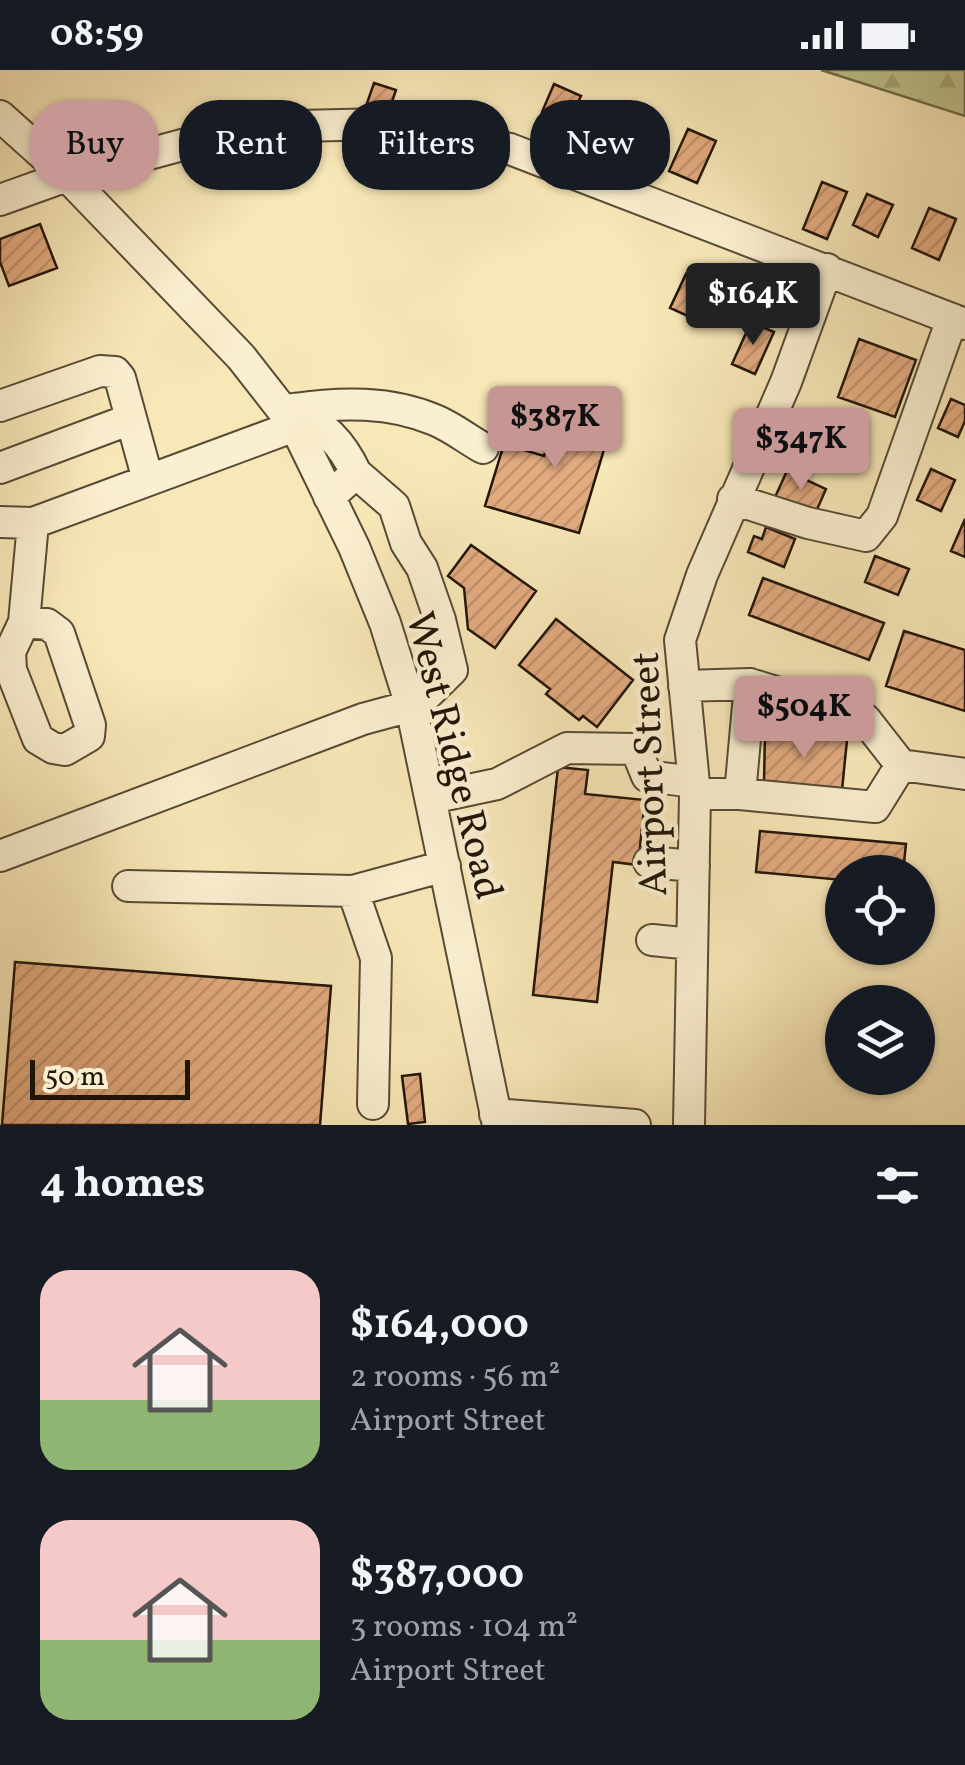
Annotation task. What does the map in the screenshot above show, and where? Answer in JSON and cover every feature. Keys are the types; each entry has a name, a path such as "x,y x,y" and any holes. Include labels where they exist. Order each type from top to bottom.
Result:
{"street":[{"name":"West Ridge Road","path":"0,116 30,143"},
{"path":"159,152 249,128 385,124 510,148 959,322 882,516 866,536 808,524 732,499"},
{"path":"0,200 30,189"},
{"name":"West Ridge Road","path":"80,190 241,357 291,416 379,608 412,707 496,1120"},
{"name":"Airport Street","path":"689,1125 694,788 680,640 732,499 786,382 828,269"},
{"path":"0,406 100,370 115,372 120,378 148,480"},
{"path":"0,522 33,524 328,404 374,404 435,420 483,448"},
{"path":"0,856 363,719 412,707 452,670 422,568 406,543 394,506 356,473 344,446 323,426 291,416"},
{"path":"0,468 132,419"},
{"path":"329,497 356,473"},
{"path":"24,622 33,524"},
{"path":"684,686 750,684 865,719 902,765 965,774"},
{"path":"740,794 750,684"},
{"path":"431,798 497,784 567,748 636,749 647,776 694,788 876,807 902,765"},
{"path":"649,862 694,866"},
{"path":"128,886 353,891 445,866"},
{"path":"353,891 376,958 373,1104"},
{"path":"652,940 692,944"},
{"path":"496,1120 635,1125"}],"green space":[{"path":"821,70 965,70 965,116"}],"building":[{"path":"374,83 396,90 393,100 368,100"},
{"path":"554,84 581,96 579,100 547,100"},
{"path":"688,129 716,141 697,183 670,169"},
{"path":"822,182 847,192 827,239 803,229"},
{"path":"867,194 893,205 878,237 853,225"},
{"path":"929,208 956,219 939,260 912,248"},
{"path":"40,224 57,268 9,286 0,262 0,239"},
{"path":"686,274 716,287 701,322 670,308"},
{"path":"751,322 774,332 755,374 732,364"},
{"path":"859,339 916,360 895,417 838,397"},
{"path":"578,395 617,406 579,533 485,506 504,444 544,456 548,442 563,446"},
{"path":"951,399 965,405 965,421 958,437 938,428"},
{"path":"931,469 955,480 941,511 917,500"},
{"path":"787,471 826,489 815,514 775,497"},
{"path":"965,519 965,557 951,551"},
{"path":"766,527 795,539 784,567 748,552 754,536 762,539"},
{"path":"471,545 536,591 495,648 468,629 464,588 448,576"},
{"path":"875,556 909,569 898,595 865,582"},
{"path":"763,578 884,623 869,660 749,615"},
{"path":"556,619 633,680 597,727 583,716 579,720 546,694 550,689 519,665"},
{"path":"904,631 965,650 965,711 886,686"},
{"path":"765,732 847,740 842,790 764,783"},
{"path":"558,767 588,770 585,794 645,800 638,865 613,862 597,1002 533,995"},
{"path":"760,831 906,844 905,855 825,855 825,878 756,872"},
{"path":"15,962 331,986 320,1125 2,1125"},
{"path":"420,1074 425,1122 408,1124 402,1076"}]}
